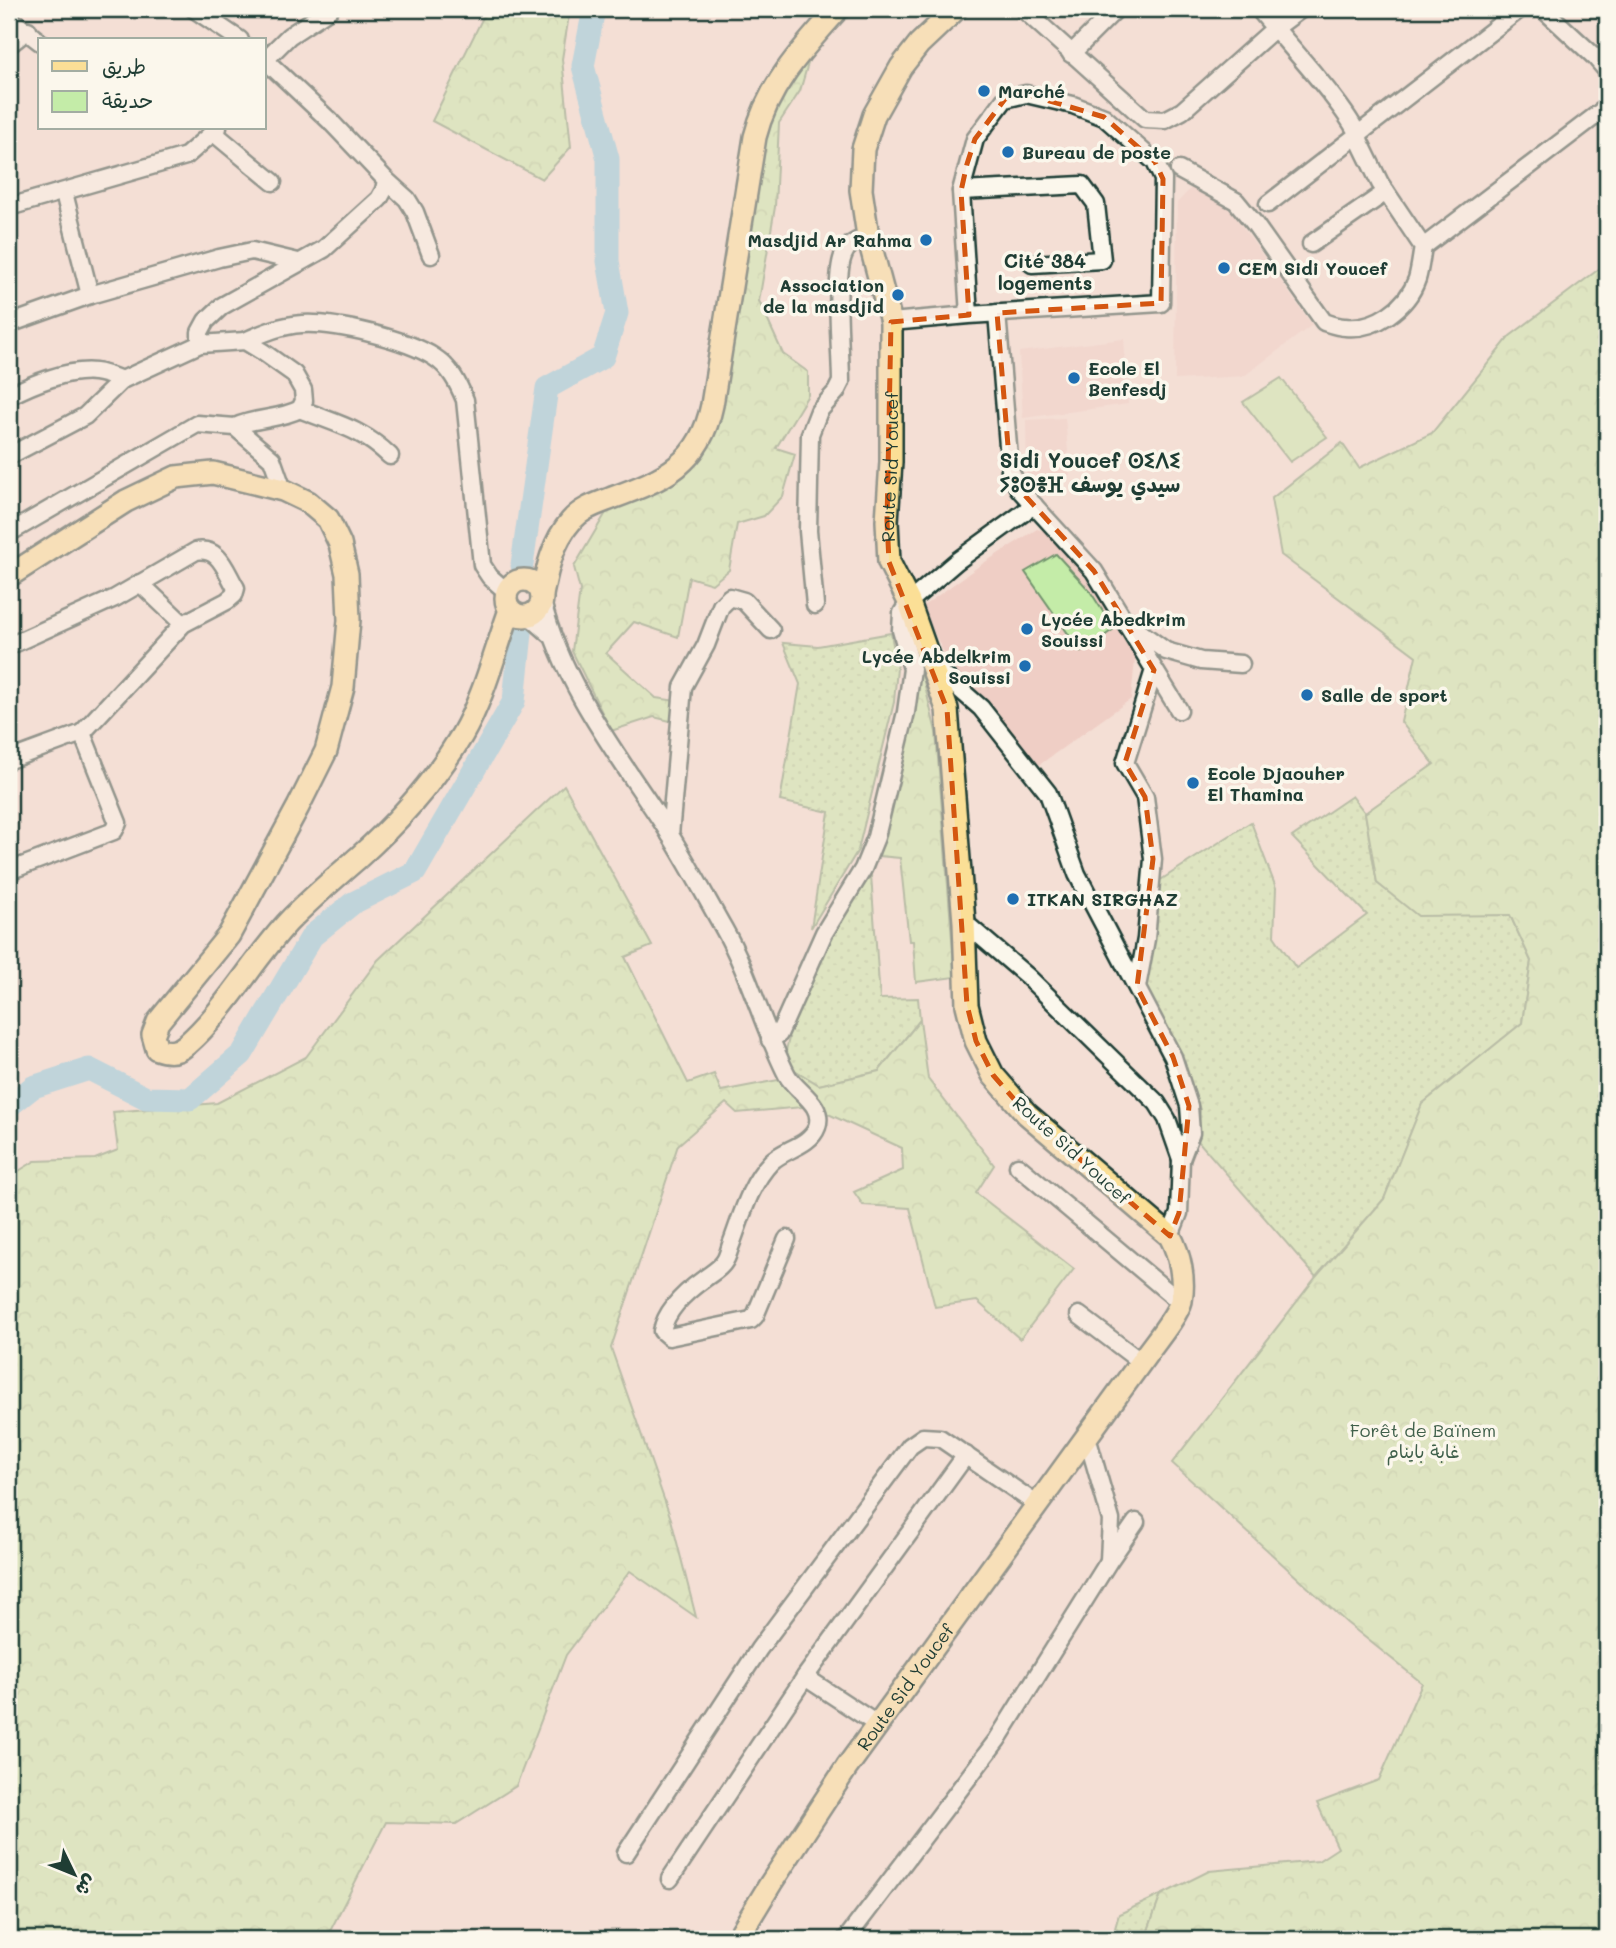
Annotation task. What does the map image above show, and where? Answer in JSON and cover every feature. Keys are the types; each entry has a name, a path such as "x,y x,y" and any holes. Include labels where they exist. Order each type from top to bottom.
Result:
{"main road":[{"path":"9,576 126,501 176,477 213,473 283,490 307,502 328,519 340,544 347,574 349,620 343,687 326,751 229,935 158,1022 153,1035 157,1049 173,1052 184,1048 209,1023 266,947 290,920 362,855 432,779 462,734 476,705 515,599 569,522 580,511 653,483 673,471 700,440 709,422 761,113 775,85 838,9"},
{"name":"Route Sid Youcef","path":"956,9 919,44 901,67 874,116 863,149 861,190 868,236 891,322 891,462 887,521 890,562 909,602 947,709 964,922 967,1005 976,1041 993,1075 1027,1114 1170,1236"},
{"path":"515,599 533,614 542,598 549,561 559,538"},
{"path":"515,599 532,581 537,585 542,598"},
{"path":"1170,1236 1177,1250 1182,1273 1181,1302"},
{"name":"Route Sid Youcef","path":"737,1939 771,1883 878,1726 1141,1362 1181,1302"}],"street":[{"path":"194,9 237,38"},
{"path":"266,59 289,36 330,9"},
{"path":"1023,9 1144,119 1165,120 1182,111 1274,29 1301,9"},
{"path":"1072,54 1116,9"},
{"path":"1259,9 1344,112 1359,134 1360,142 1386,192 1423,247"},
{"path":"1268,204 1520,9"},
{"path":"1543,9 1602,52 1607,71"},
{"path":"9,18 38,40"},
{"path":"9,45 28,30"},
{"path":"266,61 407,199 415,212 431,255"},
{"path":"891,322 1161,303 1163,179 1155,162 1104,117 1073,105 1026,94 1005,99 975,139 961,191 969,315"},
{"path":"1179,170 1236,201 1324,322 1343,327 1363,327 1388,316 1406,300 1416,280 1423,247 1607,107"},
{"path":"9,207 186,156 216,130 273,181"},
{"path":"200,344 200,332 206,321 222,306 324,249 379,199 386,180"},
{"path":"961,191 1082,185 1096,204 1102,260 1032,264"},
{"path":"1311,244 1386,192"},
{"path":"64,193 90,295"},
{"path":"816,605 808,531 810,434 819,411 841,382 839,274 843,255 850,244 868,236"},
{"path":"9,324 90,295 219,258 252,251 298,262"},
{"path":"997,313 1010,470 1019,489 1094,571 1179,710"},
{"path":"9,456 85,416 122,380 200,344 245,341 269,330 301,324 351,328 408,345 433,356 449,369 465,400 482,565 490,577 550,634"},
{"path":"245,341 294,374 303,390 300,409"},
{"path":"9,396 34,384 65,376 94,372 122,380"},
{"path":"9,533 197,424 235,427 249,420 277,418 300,409 341,423 374,441 390,456"},
{"path":"235,427 272,459 283,490"},
{"path":"770,1040 779,1034 783,1027 824,933 863,869 876,837 905,712 912,669 901,630 902,613 909,602 957,561 1034,505"},
{"path":"9,646 115,598 196,551 207,549 216,554 236,588 234,595 183,624 82,733 9,760"},
{"path":"140,583 183,624"},
{"path":"670,836 683,687 706,645 720,606 730,597 744,601 771,630"},
{"path":"542,598 550,634 570,677 603,734 670,836 726,932 770,1040 789,1079 815,1105 818,1117 817,1128 807,1140 771,1161 750,1192 724,1264 690,1289 664,1320 662,1331 669,1337 751,1320 787,1239"},
{"path":"1124,620 1166,651 1200,661 1241,664"},
{"path":"933,666 981,708 1048,793 1077,874 1173,1057 1189,1106 1191,1133 1181,1159 1179,1213 1170,1236"},
{"path":"1137,987 1146,939 1153,859 1144,797 1125,763 1154,670"},
{"path":"9,871 117,828 118,823 82,733"},
{"path":"964,922 1027,976 1157,1103 1167,1119 1181,1159"},
{"path":"1018,1166 1181,1302"},
{"path":"1079,1315 1141,1362"},
{"path":"626,1853 759,1649 909,1446 923,1437 940,1438 1038,1505"},
{"path":"1087,1437 1111,1520 1109,1561"},
{"path":"670,1879 805,1676 965,1455"},
{"path":"846,1939 997,1740 1136,1522"},
{"path":"805,1676 878,1726"}],"highlighted area":[{"path":"1026,94 1104,117 1155,162 1163,179 1161,303 997,313 1010,470 1019,489 1094,571 1154,670 1125,763 1145,797 1153,859 1137,987 1173,1057 1189,1106 1179,1213 1170,1236 1027,1114 993,1075 976,1041 967,1005 947,709 889,562 887,521 891,322 969,315 961,191 967,164 975,139 1005,99"}],"shaded area":[{"name":"CEM Sidi Youcef","path":"1193,186 1231,211 1312,325 1244,376 1175,380 1177,203"},
{"name":"Ecole El Benfesdj","path":"1124,339 1128,404 1023,418 1019,352"},
{"path":"1065,418 1070,475 1027,476 1026,420"},
{"name":"Lycée Abedkrim Souissi","path":"1037,529 1047,532 1088,581 1136,650 1131,699 1039,765 949,664 922,607"}],"green space":[{"path":"487,9 570,9 562,59 571,147 542,179 432,121"},
{"path":"809,60 800,91 779,123 775,207 759,301 783,354 808,372 808,395 776,448 795,454 783,496 764,516 737,524 729,570 712,584 689,577 678,637 634,622 606,653 656,698 677,701 674,722 654,717 611,731 572,651 580,590 574,567 607,511 663,488 689,471 712,440 725,388 762,134 781,93"},
{"name":"Forêt de Baïnem غابة باينام","path":"1607,263 1607,1939 1145,1939 1161,1895 1209,1871 1318,1861 1338,1848 1317,1803 1379,1780 1422,1683 1347,1623 1172,1463 1316,1277 1384,1199 1422,1104 1522,1023 1531,961 1510,915 1418,916 1377,883 1365,813 1434,764 1401,722 1416,656 1281,555 1271,499 1342,443 1359,468 1432,433 1510,336"},
{"path":"1281,378 1327,437 1290,462 1243,402"},
{"path":"1056,554 1090,591 1114,629 1081,652 1025,572"},
{"path":"905,630 919,661 936,732 955,977 916,982 913,941 909,941 900,858 879,856 914,690"},
{"path":"891,633 897,668 894,702 858,850 811,928 829,812 780,801 800,684 783,643 818,646"},
{"path":"564,785 652,946 625,957 688,1083 714,1074 721,1091 778,1080 803,1107 737,1113 726,1103 678,1145 611,1348 671,1519 696,1617 630,1571 566,1655 516,1786 456,1824 386,1822 326,1939 9,1939 9,1177 35,1161 95,1159 118,1150 113,1112 217,1103 306,1057 378,960"},
{"path":"1352,796 1365,813 1377,883 1418,915 1510,915 1531,961 1522,1023 1422,1104 1384,1199 1316,1277 1198,1141 1200,1110 1179,1050 1143,987 1155,932 1159,881 1251,822 1276,888 1274,936 1296,968 1367,915 1292,837"},
{"path":"871,875 880,999 918,998 920,1020 879,1071 819,1085 783,1063 789,1038 783,1036 828,940"},
{"path":"920,1020 928,1079 994,1165 976,1193 1074,1269 1020,1339 977,1301 935,1307 910,1208 863,1205 854,1192 903,1170 902,1148 813,1107 783,1063 819,1085 879,1071"},
{"path":"1161,1895 1145,1939 1112,1939 1119,1914"}],"waterway":[{"path":"522,565 547,388 603,357 617,313 608,261 608,159 583,66 594,9"},
{"path":"9,1106 33,1087 89,1069 146,1098 190,1099 242,1054 312,936 353,903 415,872 514,701 521,633"}],"place":[{"name":"Marché","path":"984,91"},
{"name":"Bureau de poste","path":"1008,152"},
{"name":"Masdjid Ar Rahma","path":"926,240"},
{"name":"CEM Sidi Youcef","path":"1224,268"},
{"name":"Association de la masdjid","path":"898,295"},
{"name":"Ecole El Benfesdj","path":"1074,378"},
{"name":"Lycée Abedkrim Souissi","path":"1027,629"},
{"name":"Lycée Abdelkrim Souissi","path":"1025,666"},
{"name":"Salle de sport","path":"1307,695"},
{"name":"Ecole Djaouher El Thamina","path":"1193,783"},
{"name":"ITKAN SIRGHAZ","path":"1013,899"}],"district":[{"name":"Cité 384 logements","path":"1045,271"},
{"name":"Sidi Youcef ⵙⵉⴷⵉ ⵢⵓⵙⴻⴼ سيدي يوسف","path":"1090,471"}]}
